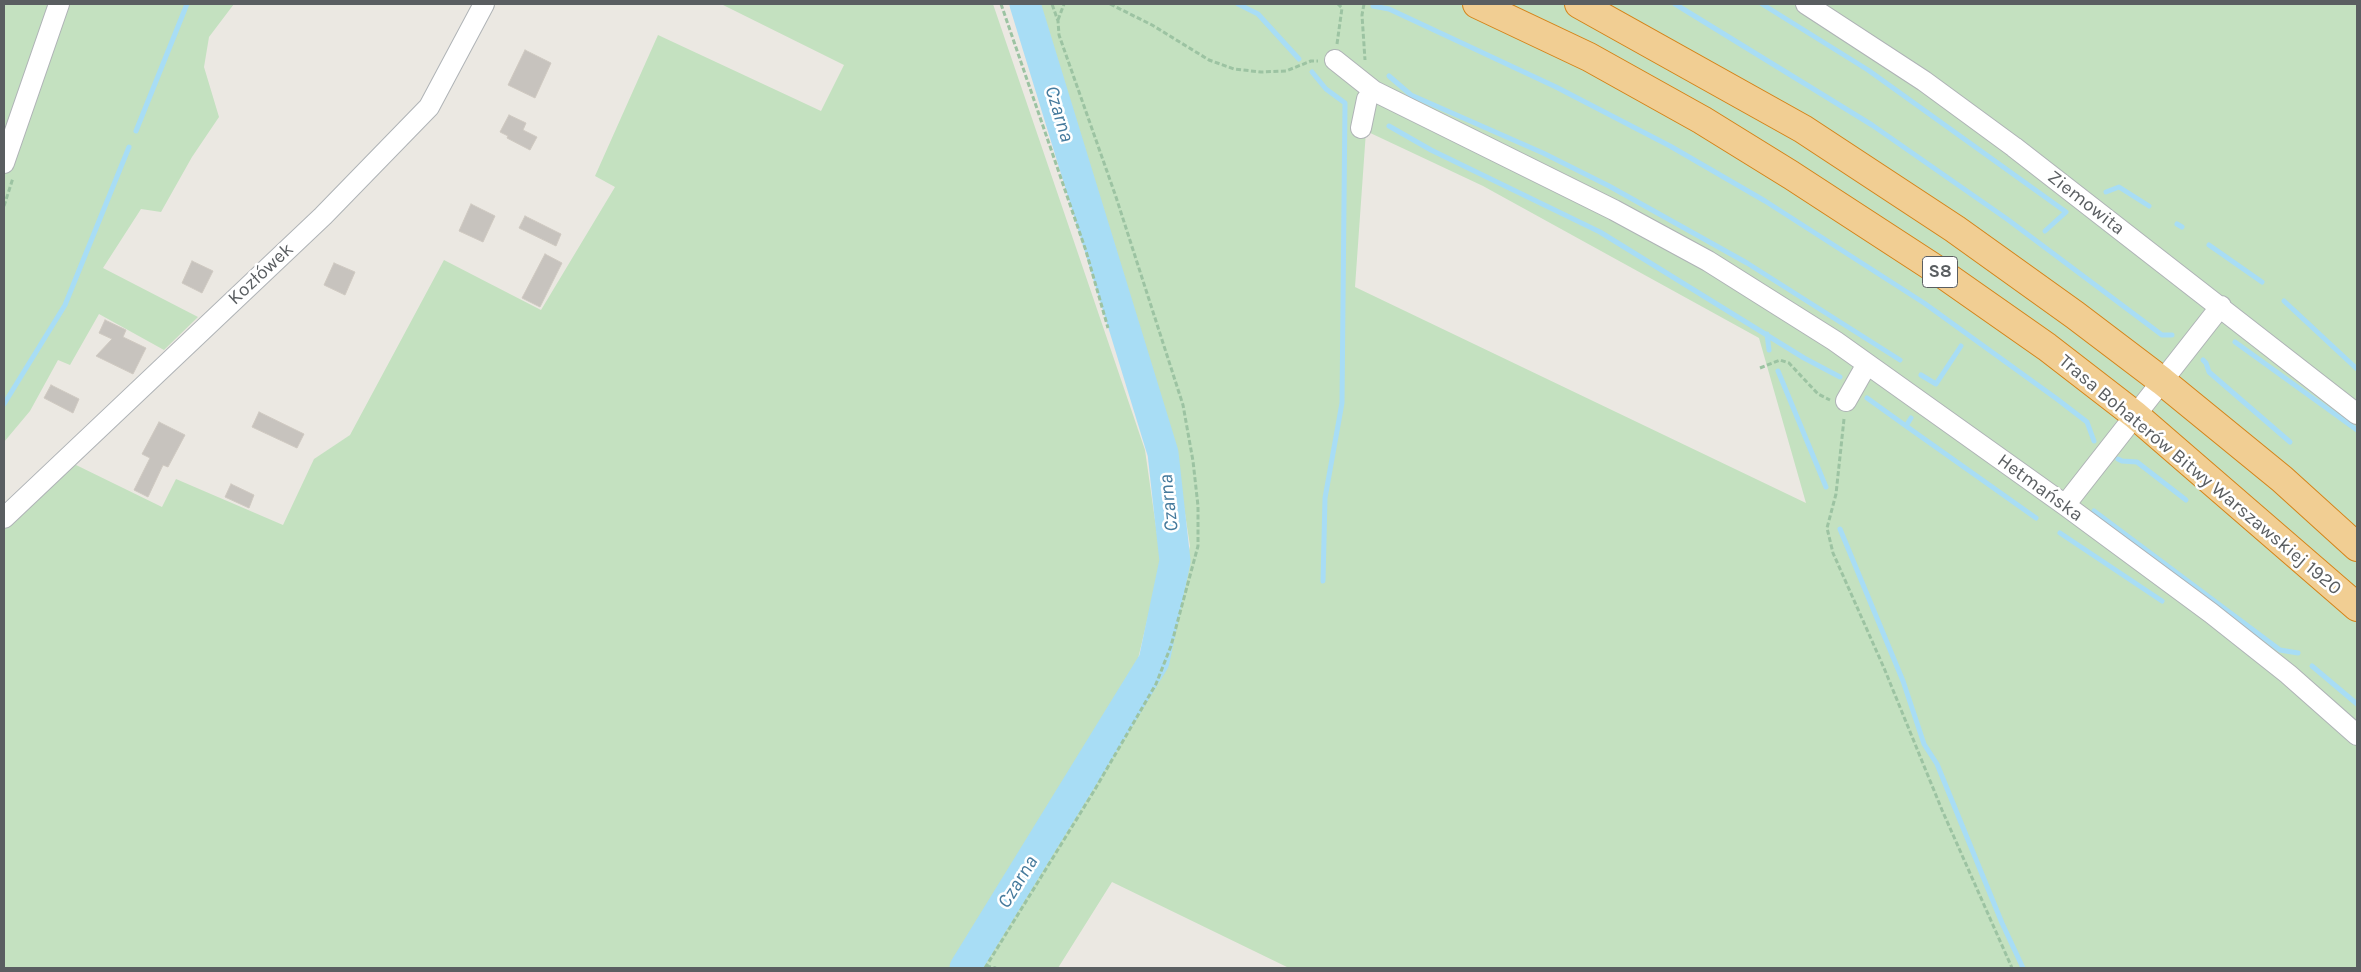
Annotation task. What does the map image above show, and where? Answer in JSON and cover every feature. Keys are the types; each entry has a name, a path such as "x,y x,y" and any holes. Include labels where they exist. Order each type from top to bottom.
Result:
{"highway":[{"name":"Trasa Bohaterów Bitwy Warszawskiej 1920","path":"1477,4 1589,57 1702,120 1791,175 1940,272 2046,347 2135,416 2357,606"},
{"name":"S8","path":"1579,4 1803,129 1955,229 2075,315 2162,381 2282,479 2357,546"}],"street":[{"path":"4,163 59,4"},
{"name":"Kozłówek","path":"4,518 323,216 429,107 484,4"},
{"name":"Ziemowita","path":"1806,4 1924,81 2014,147 2221,306 2357,414"},
{"name":"Hetmańska","path":"1336,60 1374,91 1569,186 1708,262 1835,341 2065,505 2211,613 2288,674 2357,735"},
{"path":"1361,128 1367,99 1374,91"},
{"path":"2065,505 2221,306"},
{"path":"1846,401 1867,364"}],"path":[{"path":"1001,4 1086,251 1108,328"},
{"path":"996,968 986,967 1094,792 1156,684 1171,646 1198,546 1198,506 1183,405 1116,197 1059,35 1058,21 1052,4"},
{"path":"1058,21 1064,4"},
{"path":"1110,4 1152,25 1209,60 1234,69 1261,72 1286,71 1311,61 1336,60 1342,8 1338,4"},
{"path":"1364,4 1362,15 1366,71 1374,91"},
{"path":"1760,368 1780,360 1788,363 1818,394 1830,400 1846,401 1837,486 1827,528 1833,553 1884,668 1942,810 2012,968"}],"green space":[{"path":"4,4 234,4 209,37 204,67 219,117 192,157 161,212 141,209 103,268 198,317 164,350 99,314 70,365 58,360 30,411 4,442"},
{"path":"721,4 993,4 1145,450 1161,562 1138,659 951,968 4,968 4,530 74,464 162,507 176,479 283,525 314,459 350,435 444,260 541,310 615,187 595,176 658,35 821,111 844,65"},
{"path":"1037,4 2357,4 2357,968 1289,968 1112,882 1058,968 981,968 1163,659 1190,546 1177,462","holes":["1366,131 1483,186 1759,338 1806,503 1355,287"]}],"building":[{"path":"525,50 551,63 535,98 508,85"},
{"path":"509,115 526,123 523,130 537,137 530,150 507,138 508,136 500,132"},
{"path":"471,204 495,216 483,242 459,231"},
{"path":"525,216 561,234 556,246 519,228"},
{"path":"545,254 562,263 540,307 522,298"},
{"path":"192,261 213,271 202,293 182,283"},
{"path":"334,263 355,272 345,295 324,285"},
{"path":"105,320 126,330 123,337 146,348 133,374 96,356 112,339 99,333"},
{"path":"51,385 79,399 73,413 44,398"},
{"path":"259,412 304,434 297,448 252,427"},
{"path":"159,422 185,435 168,467 163,465 148,497 134,490 150,458 142,454"},
{"path":"231,484 254,495 249,508 225,497"}],"waterway":[{"path":"136,131 187,4"},
{"name":"Czarna","path":"965,968 1154,661 1175,561 1163,453 1025,4"},
{"path":"1238,4 1258,14 1299,59"},
{"path":"1675,4 1872,125 2007,219 2162,335 2172,335"},
{"path":"1762,4 1868,70 2066,212 2045,231"},
{"path":"1373,6 1389,9 1556,87 1670,146 1765,201 1924,303 2057,399 2087,422 2094,441"},
{"path":"1312,72 1326,89 1345,103 1342,403 1325,498 1323,581"},
{"path":"1389,76 1411,95 1543,153 1609,186 1747,263 1900,360"},
{"path":"1389,126 1431,150 1600,232 1804,358 1840,377"},
{"path":"4,404 65,305 129,147"},
{"path":"2106,192 2119,187 2149,206"},
{"path":"2177,224 2182,227"},
{"path":"2209,245 2262,282"},
{"path":"2284,301 2357,369"},
{"path":"1767,334 1769,350"},
{"path":"2235,342 2357,430"},
{"path":"1921,375 1936,384 1961,346"},
{"path":"2203,360 2209,372 2290,442"},
{"path":"1778,371 1826,487"},
{"path":"1867,398 1906,426 1911,418"},
{"path":"1906,426 2036,518"},
{"path":"2118,459 2137,462 2186,500"},
{"path":"2094,511 2280,650 2298,653"},
{"path":"1840,529 1903,681 1924,744 1937,764 2002,923 2023,968"},
{"path":"2060,533 2162,601"},
{"path":"2312,666 2357,704"}]}
